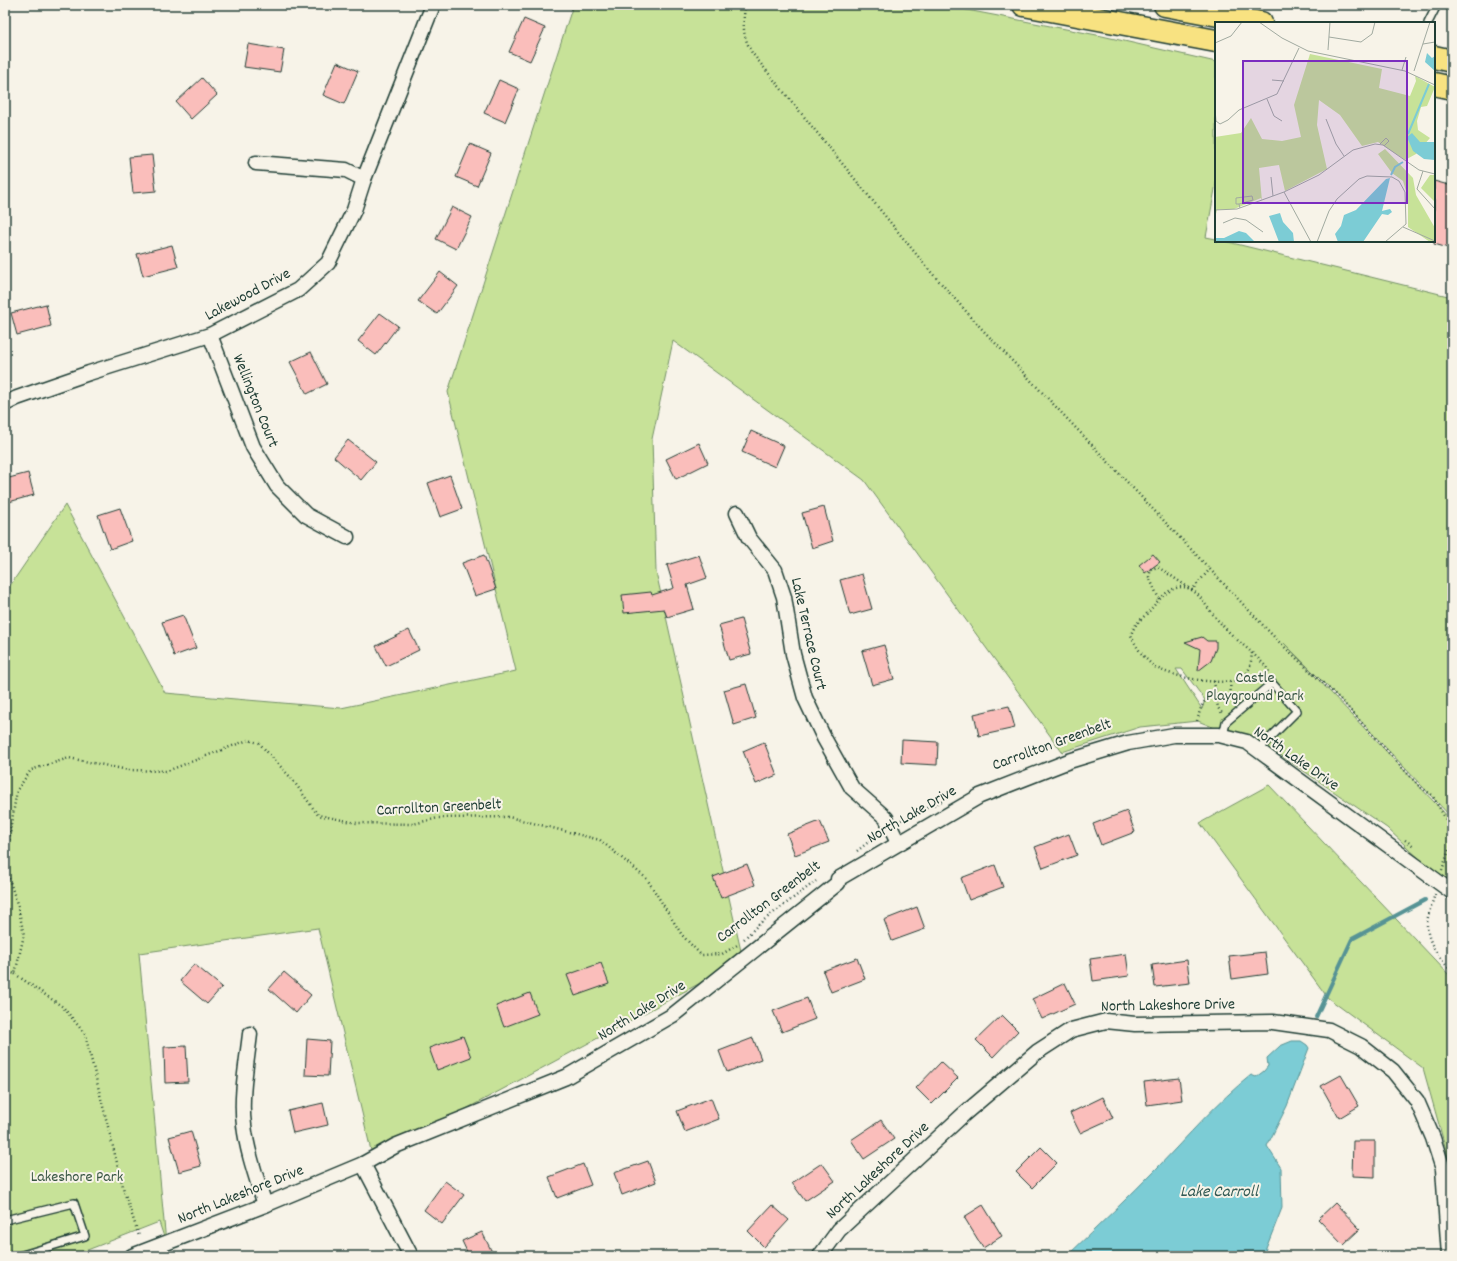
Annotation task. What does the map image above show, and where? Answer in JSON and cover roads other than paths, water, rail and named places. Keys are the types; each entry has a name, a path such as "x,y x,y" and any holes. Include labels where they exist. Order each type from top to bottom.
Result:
{"highway":[{"path":"1024,5 1215,41"},
{"path":"1165,5 1256,22"},
{"path":"1435,57 1452,61"},
{"path":"1435,84 1452,88"}],"street":[{"name":"Lakewood Drive","path":"5,404 17,398 89,373 210,335 298,290 328,263 354,210 364,179 434,5"},
{"path":"256,163 346,170 364,179"},
{"name":"Wellington Court","path":"210,335 253,446 277,486 306,515 347,537"},
{"name":"Lake Terrace Court","path":"737,513 749,538 775,570 784,597 793,654 805,698 824,738 852,788 886,818 898,843"},
{"name":"North Lake Drive","path":"413,1138 566,1077 673,1015 838,883 838,879 980,796 1069,761 1128,743 1174,735 1223,736 1247,742 1452,892"},
{"name":"North Lakeshore Drive","path":"820,1256 839,1230 964,1114 1036,1052 1071,1030 1106,1021 1135,1024 1273,1022 1329,1030 1361,1046 1393,1071 1417,1102 1433,1138 1443,1169 1448,1256"},
{"path":"250,1034 243,1124 265,1205"},
{"name":"North Lakeshore Drive","path":"132,1256 265,1205 363,1164 394,1146 413,1138"},
{"path":"363,1164 411,1256"}],"lane":[{"path":"1428,22 1437,5"},
{"path":"1223,736 1226,722 1272,683 1297,711 1258,751"},
{"path":"5,1220 74,1203 85,1236 19,1256"}],"water":[{"name":"Lake Carroll","path":"1292,1041 1301,1041 1309,1048 1287,1106 1267,1146 1281,1168 1282,1208 1263,1256 1067,1256 1147,1178 1226,1096 1251,1075 1256,1077 1264,1071 1268,1066 1267,1058 1280,1046"}],"waterway":[{"path":"1316,1017 1352,939 1425,900"}],"park label":[{"name":"Castle Playground Park","path":"1255,687"},
{"name":"Lakeshore Park","path":"77,1177"}]}
